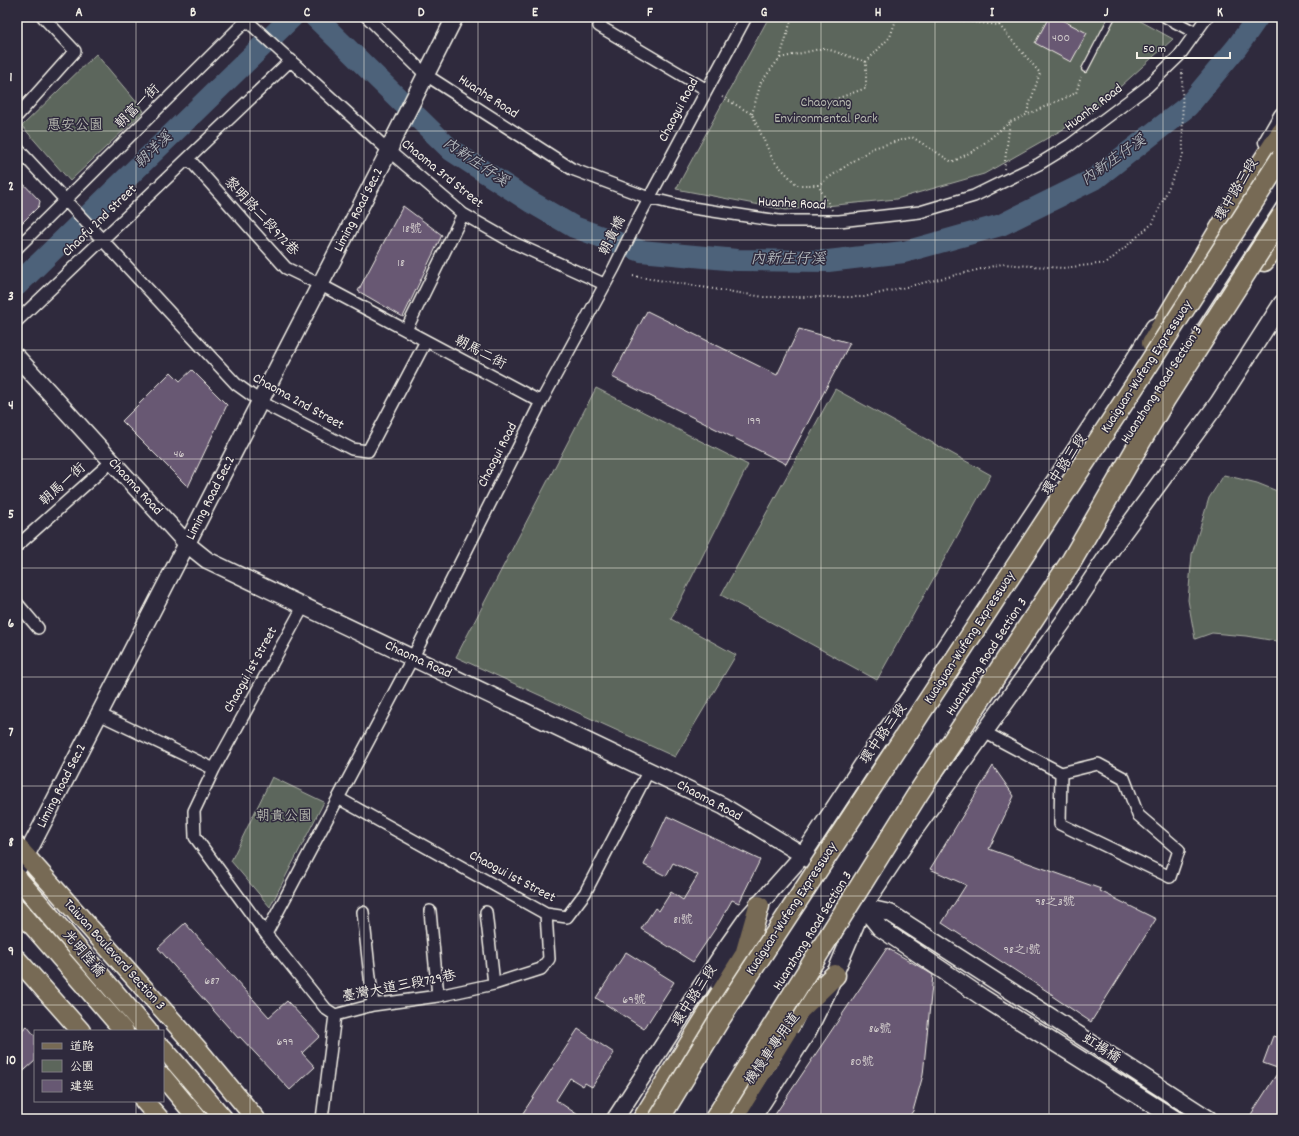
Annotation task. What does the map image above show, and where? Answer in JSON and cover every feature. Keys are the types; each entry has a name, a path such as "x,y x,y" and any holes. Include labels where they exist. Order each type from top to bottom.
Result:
{"highway":[{"path":"1143,373 1147,352 1166,319 1229,214 1282,132"},
{"name":"Kuaiguan-Wufeng Expressway","path":"659,1119 719,1020 1143,373 1282,157"},
{"path":"715,1119 919,792 1072,560 1165,398 1282,216"},
{"path":"1165,398 1194,366 1282,235"},
{"path":"643,1119 742,946 759,906"},
{"path":"732,1119 802,1017 836,975"}],"main road":[{"name":"Taiwan Boulevard Section 3","path":"20,858 197,1048 256,1119"},
{"name":"光明陸橋","path":"17,877 147,1030"},
{"name":"光明陸橋","path":"17,908 123,1030"},
{"path":"17,959 80,1030"},
{"path":"164,1049 224,1119"},
{"path":"164,1078 198,1119"},
{"path":"145,1102 160,1119"}],"street":[{"path":"17,116 74,50 43,17"},
{"name":"Huanhe Road","path":"367,17 424,78 572,169 649,198 686,207 780,221 839,221 920,212 974,196 1003,183 1039,164 1070,145 1148,86 1179,56 1207,17"},
{"name":"Liming Road Sec.2","path":"20,858 99,714 261,402 455,17"},
{"path":"603,17 599,26 706,90"},
{"name":"Chaogui Road","path":"639,217 746,17"},
{"path":"1166,17 1196,33"},
{"name":"Chaoma 3rd Street","path":"248,21 287,57 392,144 464,214 514,243 604,284"},
{"name":"朝富一街","path":"17,248 248,21"},
{"name":"Chaofu 2nd Street","path":"17,322 188,158 287,57"},
{"name":"環中路三段","path":"615,1119 728,945 747,918 803,855 869,755 938,657 1126,373 1282,116"},
{"path":"17,148 65,200"},
{"name":"黎明路二段972巷","path":"188,158 286,268 321,285"},
{"name":"Huanzhong Road Section 3","path":"696,1119 835,880 1282,179"},
{"name":"Huanzhong Road Section 3","path":"679,1119 1282,198"},
{"name":"Chaoma 2nd Street","path":"65,200 236,384 261,402 352,449 368,451 426,341"},
{"path":"406,330 464,214"},
{"name":"朝貴橋","path":"614,268 639,217"},
{"name":"Chaogui Road","path":"413,657 541,402 614,268"},
{"name":"朝馬二街","path":"321,285 541,402"},
{"path":"752,1119 807,1033 836,975 863,907 913,832 1064,621 1117,540 1218,403 1282,303"},
{"name":"Chaoma Road","path":"17,357 187,544 207,560 723,806 803,855 835,880 863,907 880,928 982,997"},
{"name":"朝馬一街","path":"17,546 111,462"},
{"path":"17,603 38,628"},
{"name":"Chaogui 1st Street","path":"303,607 214,769 194,811 195,837 266,934 326,1010 335,1015"},
{"path":"266,934 413,657"},
{"path":"99,714 214,769"},
{"path":"984,732 1061,773 1098,764 1124,778 1138,815 1180,850 1170,877 1060,824 1061,773"},
{"name":"Chaogui 1st Street","path":"338,798 546,914 567,917 585,893 649,770"},
{"name":"虹揚橋","path":"863,907 890,913 1209,1119"},
{"path":"430,911 438,996"},
{"path":"363,912 373,1005"},
{"path":"486,912 494,984"},
{"name":"臺灣大道三段729巷","path":"322,1119 335,1015 373,1005 438,996 494,984 541,969 549,959 546,914"},
{"name":"虹揚橋","path":"982,997 1175,1119"}],"lane":[{"path":"1085,69 1112,17"},
{"path":"745,932 759,906"},
{"path":"710,992 742,946"},
{"name":"機慢車專用道","path":"802,1017 826,995"},
{"name":"機慢車專用道","path":"778,1062 800,1030"}],"path":[{"path":"752,114 761,82 780,58 792,17"},
{"path":"825,103 866,88 866,62 890,37 897,17"},
{"path":"936,17 999,25 1040,73 1026,115"},
{"path":"999,25 1001,17"},
{"path":"780,58 824,48 866,62"},
{"path":"722,97 752,114 773,160 797,185 818,184 873,148 912,138 952,162 977,149 1010,122 1076,93 1085,69"},
{"path":"633,276 764,297 864,297 1002,264 1063,268 1107,263 1153,223 1183,155 1182,70"},
{"path":"1003,183 1010,122"},
{"path":"818,184 839,221"}],"green space":[{"name":"Chaoyang Environmental Park","path":"769,17 1133,17 1173,39 1090,114 984,174 896,199 786,210 676,189"},
{"name":"惠安公園","path":"96,54 144,111 70,181 22,126"},
{"path":"596,388 748,465 671,619 736,655 675,757 456,657"},
{"path":"835,389 991,475 877,680 721,595"},
{"path":"1224,475 1257,483 1282,493 1282,642 1246,636 1212,633 1195,639 1188,600 1192,554 1209,498"},
{"name":"朝貴公園","path":"272,777 324,802 270,907 231,861"}],"building":[{"path":"1049,17 1056,17 1087,33 1071,62 1035,43"},
{"path":"17,177 40,201 39,206 17,228"},
{"path":"403,206 442,235 403,317 358,291"},
{"path":"647,311 777,375 799,329 850,343 786,464 612,377"},
{"path":"192,370 227,405 188,487 122,421 171,372 180,381"},
{"path":"993,766 1014,796 989,849 1101,889 1100,891 1156,919 1091,1022 1052,996 1053,995 942,923 966,885 930,869"},
{"path":"667,816 760,860 739,903 732,900 719,923 693,962 641,929 655,908 659,911 671,892 683,900 698,875 673,863 666,876 644,865"},
{"path":"185,923 269,1017 287,1001 320,1036 302,1053 315,1067 290,1090 240,1037 238,1038 158,948"},
{"path":"887,948 933,975 923,1075 913,1111 907,1119 772,1119"},
{"path":"626,952 674,982 644,1029 596,998"},
{"path":"27,1026 34,1035 34,1062 17,1077 17,1034"},
{"path":"578,1029 614,1053 592,1087 585,1083 583,1086 570,1078 556,1100 584,1119 519,1119"},
{"path":"1273,1036 1282,1039 1282,1119 1248,1119 1280,1069 1263,1063"}],"waterway":[{"name":"朝洋溪","path":"17,285 292,17"},
{"name":"內新庄仔溪","path":"315,17 451,150 531,202 574,227 641,251 737,260 828,261 904,252 1001,225 1096,178 1188,106 1237,47 1258,17"}]}
